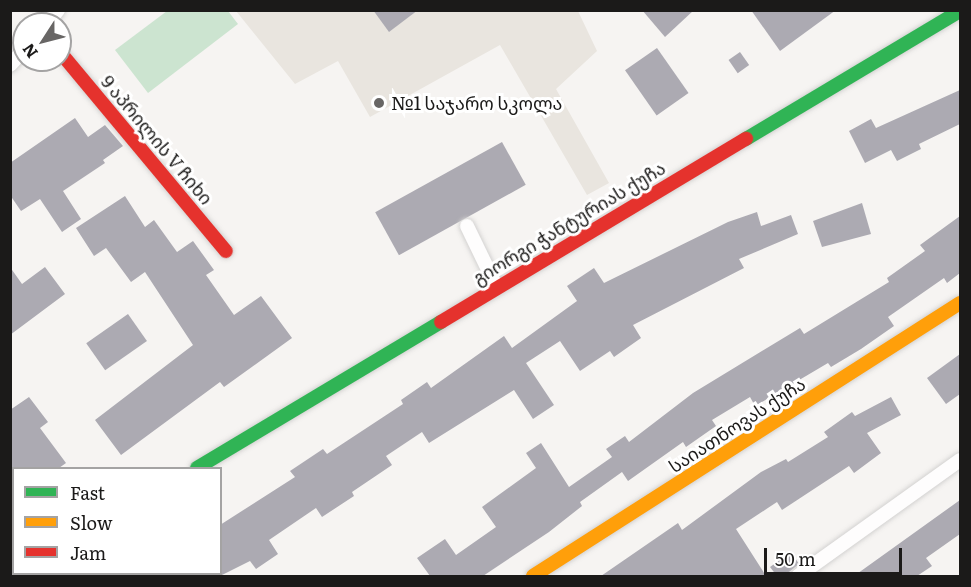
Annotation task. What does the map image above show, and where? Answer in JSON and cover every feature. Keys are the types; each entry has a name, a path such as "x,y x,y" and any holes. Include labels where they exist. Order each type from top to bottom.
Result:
{"street":[{"name":"გიორგი ჭანტურიას ქუჩა","path":"199,467 496,286 960,11"},
{"name":"9 აპრილის V ჩიხი","path":"72,66 226,251"},
{"path":"467,226 496,286"},
{"name":"საიათნოვას ქუჩა","path":"533,576 960,303"},
{"path":"798,576 960,460"}],"shaded area":[{"name":"№1 საჯარო სკოლა","path":"236,11 578,11 597,51 556,89 609,183 587,195 500,45 370,117 338,61 295,84"}],"green space":[{"path":"167,11 228,11 238,24 148,93 115,50"}],"building":[{"path":"373,10 418,10 389,32"},
{"path":"642,10 694,10 665,37"},
{"path":"751,10 836,10 780,51"},
{"path":"657,48 689,93 657,115 625,70"},
{"path":"740,52 749,65 738,73 729,60"},
{"path":"960,90 960,124 919,144 921,149 897,161 891,150 865,163 849,131 871,119 876,128"},
{"path":"75,118 88,137 105,125 123,146 103,160 105,163 63,191 81,219 62,232 40,199 21,211 10,195 10,163"},
{"path":"502,142 526,185 399,255 375,212"},
{"path":"125,196 145,227 154,220 177,252 193,241 214,270 206,275 234,315 261,296 292,338 224,387 220,382 121,455 95,420 193,345 145,272 131,282 106,248 94,256 76,228"},
{"path":"862,203 871,234 822,247 813,221"},
{"path":"757,212 761,226 791,215 798,234 739,259 744,268 633,325 641,338 614,357 610,351 580,371 560,341 526,363 554,405 533,419 514,390 429,443 422,432 386,456 392,465 352,492 354,496 322,517 316,508 269,540 278,554 256,569 250,561 222,575 222,524 295,477 290,471 323,449 327,454 403,404 401,400 427,382 431,388 504,336 512,348 577,301 567,286 594,268 604,283 728,222"},
{"path":"960,216 960,273 947,283 944,278 888,317 894,326 861,349 831,367 828,363 755,406 750,397 712,420 716,426 686,447 683,442 628,481 622,472 580,502 582,506 549,532 483,576 430,576 417,558 445,539 456,555 496,527 482,507 536,468 526,453 541,443 569,487 612,457 606,449 625,436 629,442 693,393 800,328 804,334 889,282 887,278 925,251 920,245"},
{"path":"10,267 22,284 45,267 65,294 10,335"},
{"path":"128,314 147,341 105,370 86,343"},
{"path":"960,354 960,394 946,404 927,378"},
{"path":"29,397 48,422 40,428 66,463 60,467 10,468 10,410"},
{"path":"891,397 901,415 867,433 881,453 854,473 849,466 782,510 777,502 736,529 766,576 601,576 678,523 682,530 761,472 786,459 788,462 828,437 824,432 852,412 855,416"},
{"path":"960,500 960,534 926,558 932,566 917,576 854,576"},
{"path":"791,552 799,564 784,576 777,576 770,567"}],"traffic: fast":[{"path":"746,139 960,11"},
{"path":"199,467 441,322"}],"traffic: slow":[{"path":"533,576 960,303"}],"traffic: jam":[{"path":"72,66 226,251"},
{"path":"441,322 746,139"}],"place":[{"name":"№1 საჯარო სკოლა","path":"379,103"}]}
